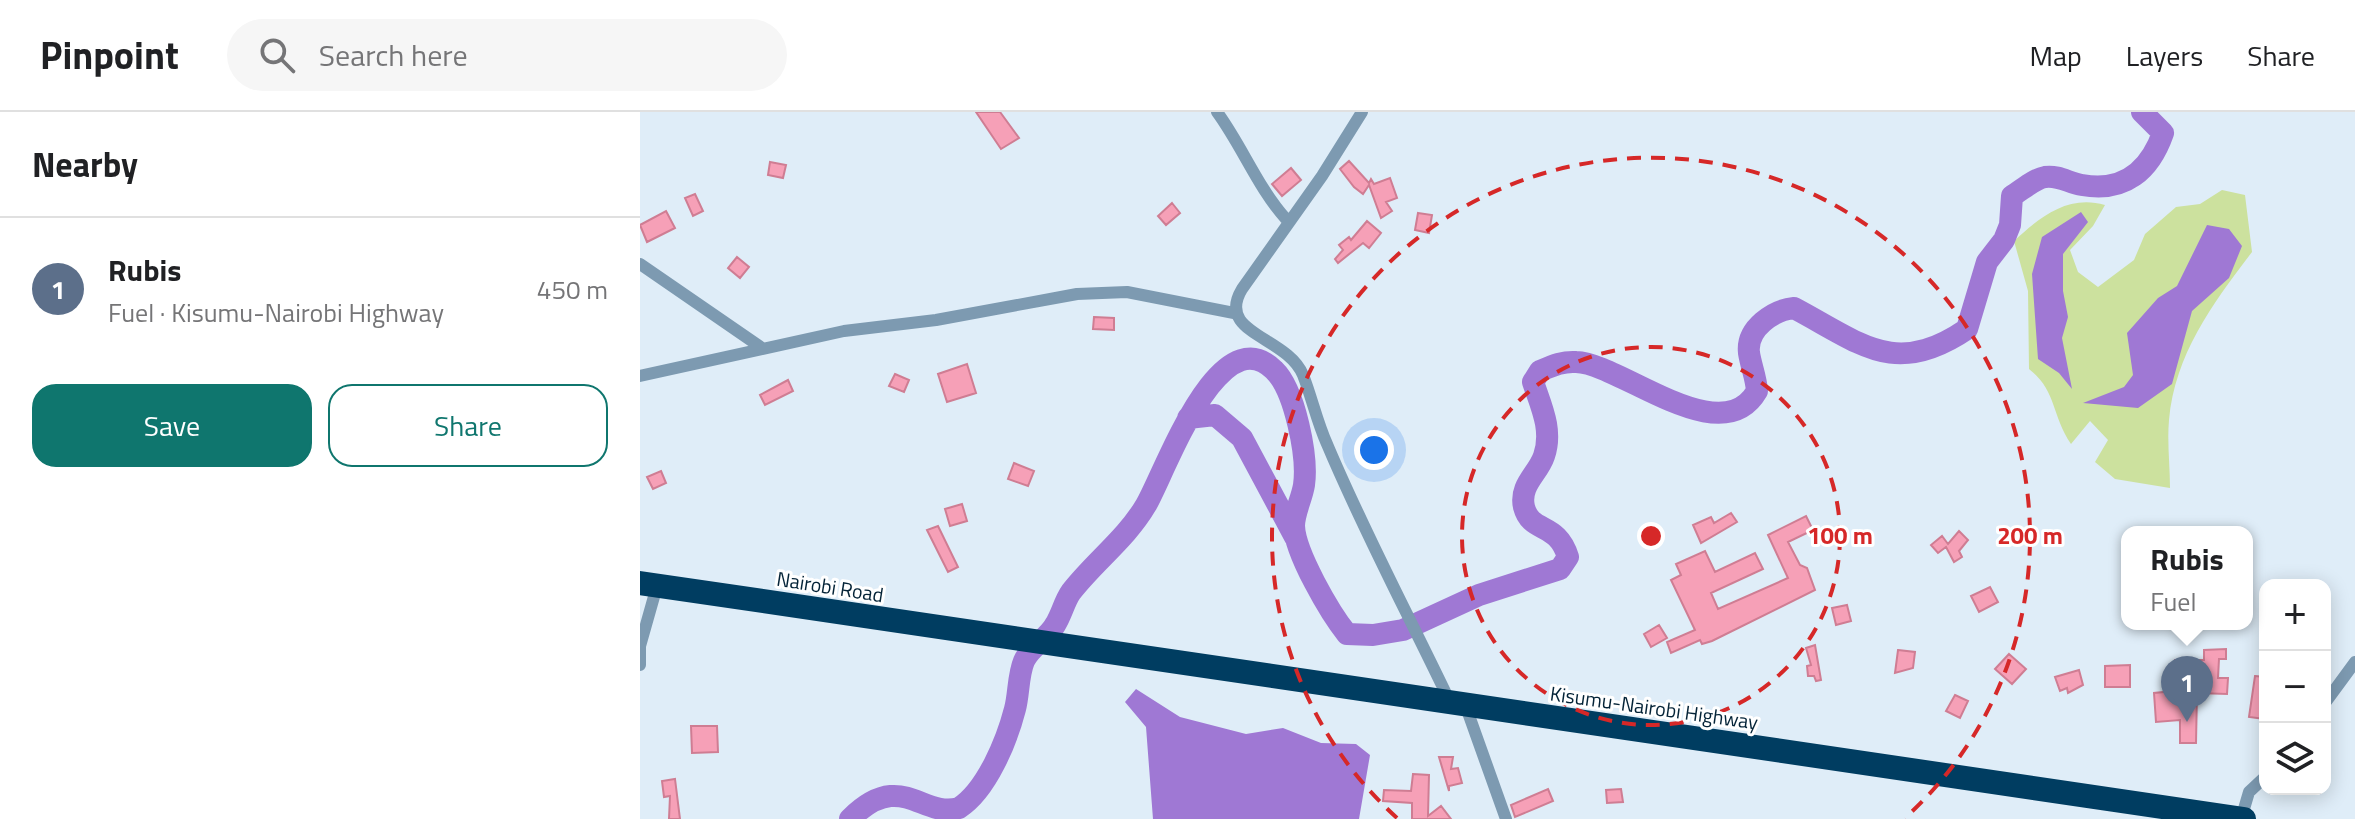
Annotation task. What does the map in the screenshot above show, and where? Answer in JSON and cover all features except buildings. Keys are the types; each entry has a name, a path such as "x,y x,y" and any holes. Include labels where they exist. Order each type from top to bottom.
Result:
{"highway":[{"name":"Nairobi Road","path":"649,584 1058,647"},
{"name":"Kisumu-Nairobi Highway","path":"1058,647 2242,819"}],"street":[{"path":"1217,112 1237,140 1273,205 1286,219"},
{"path":"1362,112 1298,211 1242,289 1234,303 1234,313 1241,324 1294,359 1327,445 1421,640 1459,706 1506,819"},
{"path":"640,264 762,348"},
{"path":"640,376 762,348 1077,294 1127,292 1234,313"},
{"path":"640,665 649,584"},
{"path":"2331,695 2355,662"},
{"path":"2242,819 2249,792 2259,783"}],"green space":[{"path":"2222,190 2245,195 2252,252 2210,310 2179,373 2169,420 2170,488 2115,479 2095,462 2108,440 2090,421 2071,444 2045,386 2029,369 2028,291 2014,241 2044,216 2067,205 2092,202 2105,205 2093,226 2070,250 2078,272 2098,287 2134,260 2145,234 2176,207 2200,204"}],"shaded area":[{"path":"2081,212 2088,222 2063,254 2063,291 2068,317 2062,338 2072,389 2059,373 2038,359 2032,274 2042,237"},
{"path":"2207,225 2229,229 2242,246 2229,278 2192,311 2172,384 2138,408 2083,403 2124,387 2133,375 2127,333 2158,298 2177,286"},
{"path":"1136,689 1180,717 1246,734 1283,728 1321,743 1356,744 1370,755 1359,819 1153,819 1146,727 1125,702"}],"waterway":[{"path":"850,819 868,804 883,797 910,798 946,810 959,808 969,800 987,777 1007,735 1027,656 1052,630 1071,592 1138,517 1196,406 1214,381 1233,364 1253,359 1274,370 1288,392 1298,424 1305,473 1294,521 1296,538 1314,582 1332,612 1347,634 1373,635 1403,630 1479,595 1560,569 1568,557 1557,538 1532,521 1524,507 1524,492 1544,456 1546,446 1545,418 1533,382 1540,371 1567,362 1595,366 1670,400 1720,413 1741,408 1757,391 1749,344 1763,322 1786,309 1794,308 1879,350 1899,353 1942,344 1967,329 1987,262 2004,240 2010,225 2012,196 2045,177 2097,187 2123,182 2134,176 2151,158 2163,133 2142,112"},
{"path":"1188,418 1215,415 1242,438 1295,537"}],"place":[{"name":"Rubis","path":"2187,722"}]}
